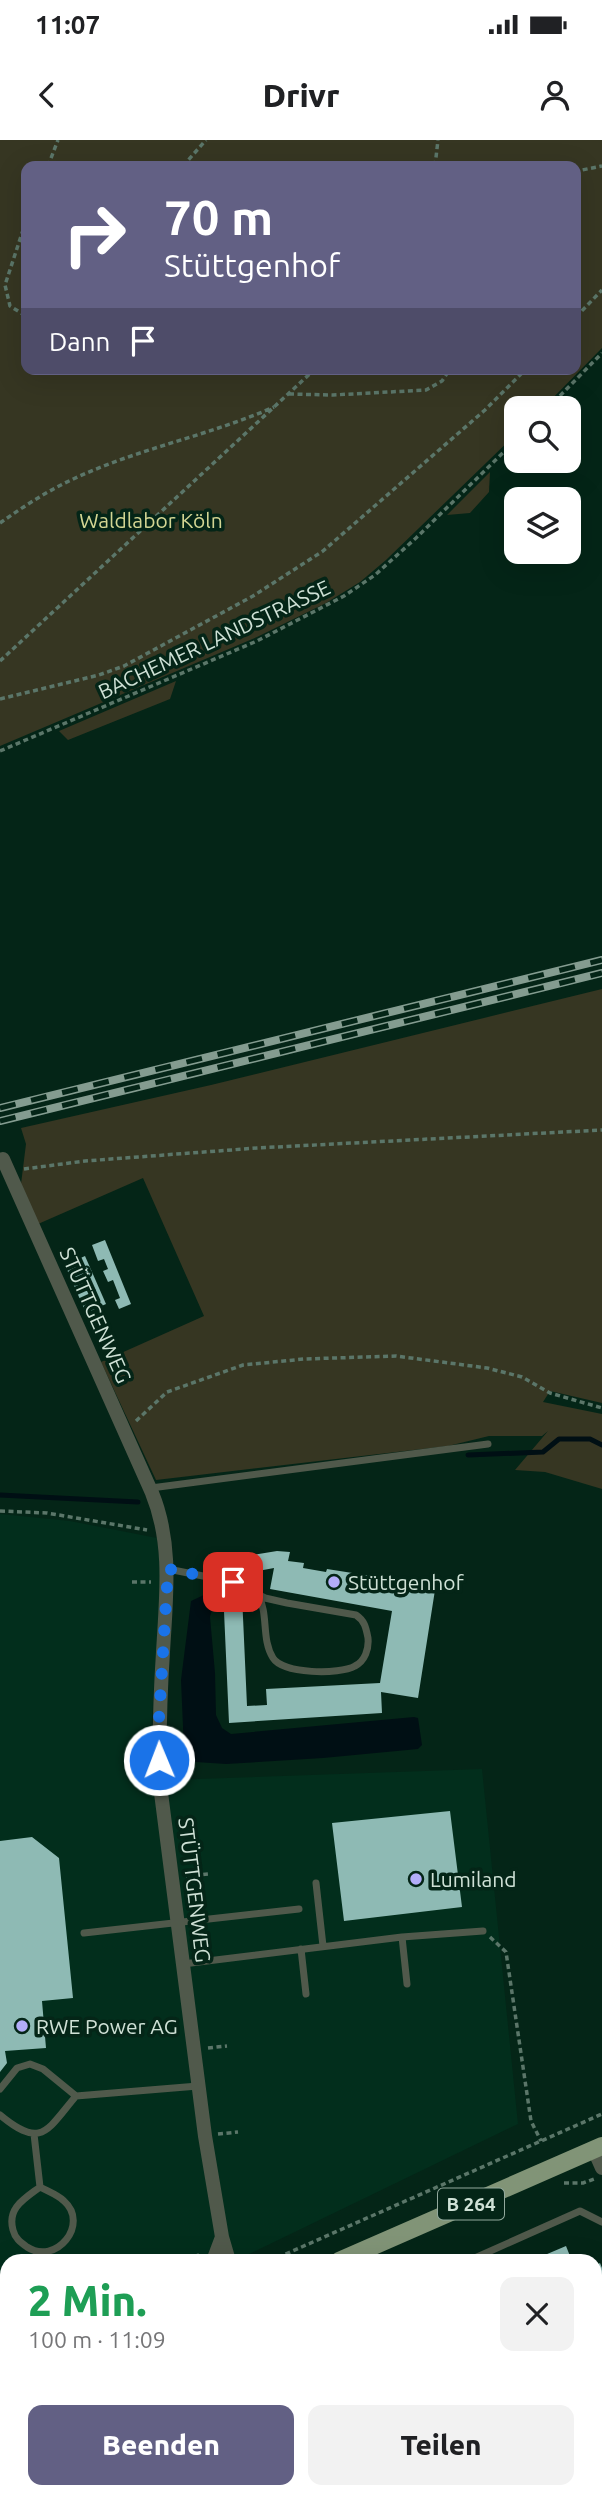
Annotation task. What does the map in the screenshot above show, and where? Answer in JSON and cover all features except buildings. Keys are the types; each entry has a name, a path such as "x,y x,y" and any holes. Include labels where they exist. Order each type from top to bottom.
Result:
{"main road":[{"name":"B 264","path":"355,2254 598,2148"}],"street":[{"name":"STÜTTGENWEG","path":"6,1165 153,1495 163,1532 168,1569 158,1735 160,1785 198,2086 227,2254"},
{"path":"598,2148 602,2168"},
{"name":"STÜTTGENWEG","path":"216,2254 222,2237"}],"lane":[{"path":"153,1495 488,1444"},
{"path":"168,1569 233,1582 258,1595 286,1603 356,1615 362,1619 366,1629 369,1646 364,1657 357,1666 345,1670 299,1670 280,1666 272,1657 269,1648 265,1610 258,1595"},
{"path":"316,1883 323,1946"},
{"path":"84,1933 299,1909"},
{"path":"183,1964 402,1937 483,1931"},
{"path":"402,1937 407,1984"},
{"path":"301,1949 306,1994"},
{"path":"0,2089 17,2068 30,2064 43,2069 76,2096 198,2086"},
{"path":"0,2115 20,2132 34,2134 47,2130 76,2096"},
{"path":"34,2134 40,2188"},
{"path":"40,2188 64,2201 72,2213 73,2226 68,2239 58,2248 45,2252 32,2250 21,2243 14,2234 12,2225 12,2214 18,2205 40,2188"},
{"path":"484,2254 580,2211 602,2222"}],"path":[{"path":"50,161 58,140"},
{"path":"187,161 206,140"},
{"path":"436,161 438,140"},
{"path":"581,171 602,166"},
{"path":"21,237 5,285 10,306 21,313"},
{"path":"581,312 602,290"},
{"path":"581,374 602,353"},
{"path":"0,661 309,375"},
{"path":"289,394 333,395 426,390 442,381 446,375"},
{"path":"0,699 99,676 124,666 253,596 323,551 485,410 520,375"},
{"path":"560,396 580,375"},
{"path":"0,523 42,496 99,468 276,406"},
{"name":"BACHEMER LANDSTRASSE","path":"0,751 257,641 344,596 375,575 504,452"},
{"path":"6,1165 602,1130"},
{"path":"124,1431 167,1392 243,1366 304,1359 396,1356 487,1368 522,1377 550,1393 602,1408"},
{"path":"0,1511 47,1513 163,1532"},
{"path":"201,1875 208,1874"},
{"path":"483,1931 506,1952 531,2121 541,2141"},
{"path":"217,2047 227,2046"},
{"path":"286,2254 602,2114"},
{"path":"228,2133 239,2132"},
{"path":"568,2181 583,2183 602,2175"}],"shaded area":[{"path":"0,1514 70,1521 157,1538 161,1573 148,1783 169,1780 482,1769 518,2124 249,2254 0,2254"},
{"path":"207,1588 218,1588 219,1597 214,1602 210,1617 216,1715 222,1728 231,1734 414,1717 418,1718 422,1745 418,1749 226,1764 196,1762 187,1757 184,1750 181,1680 191,1601 204,1595"}],"green space":[{"name":"Waldlabor Köln","path":"0,140 602,140 602,348 581,369 581,161 21,161 21,375 575,375 555,396 504,396 504,446 386,560 360,582 326,603 257,637 0,746"},
{"path":"490,472 489,492 470,513 447,515"},
{"path":"176,681 170,699 68,740 59,731"},
{"path":"602,989 602,1403 550,1391 543,1402 602,1414 602,1489 545,1472 515,1470 548,1431 542,1436 489,1436 448,1446 156,1480 101,1362 204,1316 143,1178 38,1224 21,1184 26,1144 21,1128 211,1085"}],"waterway":[{"path":"468,1455 543,1452 559,1439 590,1439 602,1445"},
{"path":"0,1495 138,1502"}],"railway":[{"path":"0,1108 602,960"},
{"path":"0,1121 602,973"}],"place":[{"name":"Stüttgenhof","path":"334,1582"},
{"name":"Lumiland","path":"416,1879"},
{"name":"RWE Power AG","path":"22,2026"}],"route":[{"path":"159,1760 158,1735 168,1569 233,1582"}]}
